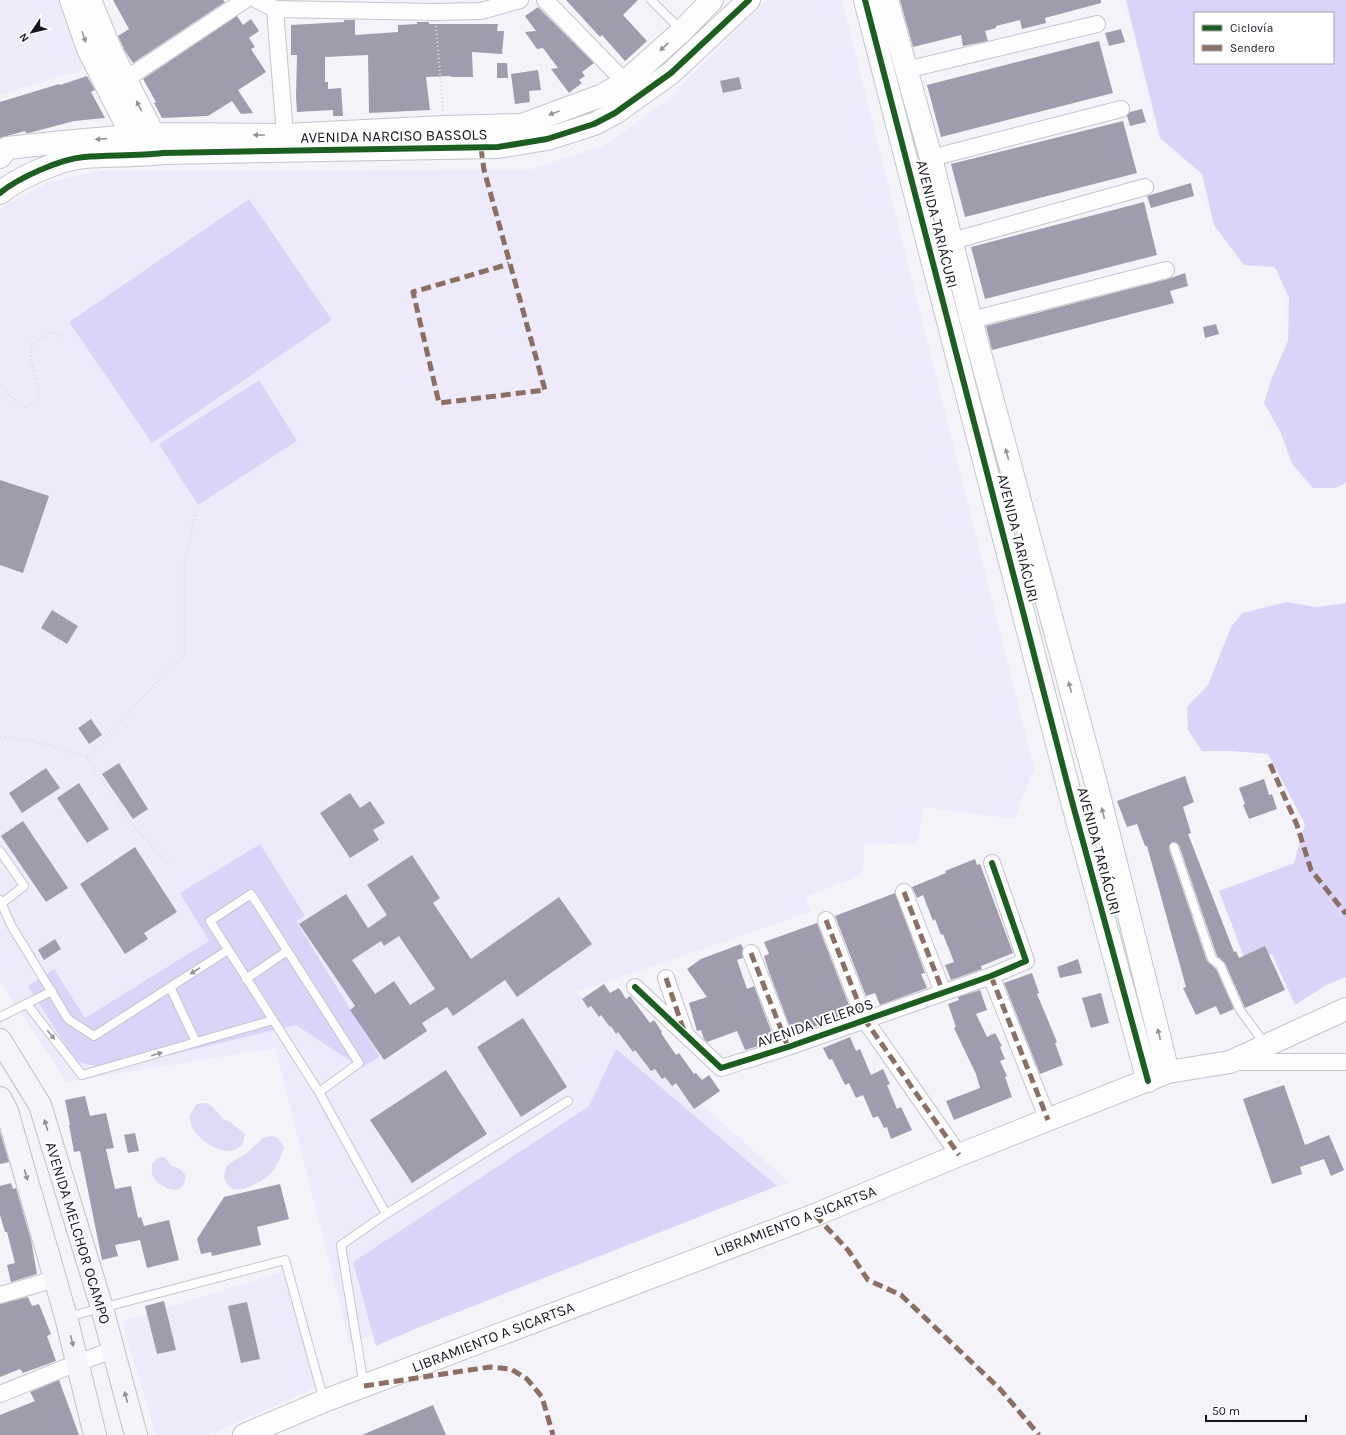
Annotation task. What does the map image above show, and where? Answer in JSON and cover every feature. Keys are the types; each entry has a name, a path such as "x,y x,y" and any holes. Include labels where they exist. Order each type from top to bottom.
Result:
{"main road":[{"name":"AVENIDA MELCHOR OCAMPO","path":"0,1040 40,1105 102,1308 136,1435"},
{"path":"2,1107 66,1317 95,1435"}],"street":[{"path":"71,0 88,49 136,146"},
{"path":"90,0 111,50 159,144"},
{"path":"126,79 245,0"},
{"path":"257,0 274,9 429,7 481,11 520,0"},
{"path":"545,0 625,82"},
{"name":"AVENIDA NARCISO BASSOLS","path":"0,193 47,166 136,146 285,135 444,127 522,125 587,102 603,95 625,82 682,31 712,0"},
{"name":"AVENIDA NARCISO BASSOLS","path":"159,144 498,148 547,139 594,124 615,113 671,73 749,0"},
{"name":"AVENIDA TARIÁCURI","path":"865,0 1070,794 1148,1081"},
{"name":"AVENIDA TARIÁCURI","path":"886,0 930,158 971,320 1096,786 1168,1072"},
{"path":"274,9 285,135"},
{"path":"906,70 1097,24"},
{"path":"587,102 594,124"},
{"path":"930,158 1121,108"},
{"name":"AVENIDA NARCISO BASSOLS","path":"2,148 63,142 136,146"},
{"path":"952,241 1145,187"},
{"path":"971,320 1166,270"},
{"path":"1070,794 1096,786"},
{"name":"AVENIDA VELEROS","path":"635,987 722,1068 788,1047 991,976 1026,961 992,863"},
{"path":"904,892 943,992"},
{"path":"826,920 865,1020 959,1155"},
{"path":"751,953 788,1047"},
{"path":"991,976 1048,1120"},
{"path":"666,978 686,1034"},
{"name":"LIBRAMIENTO A SICARTSA","path":"244,1435 324,1401 815,1215 959,1155 1168,1072 1230,1062 1346,1009"},
{"path":"1230,1062 1346,1062"},
{"path":"0,1294 55,1279"},
{"path":"0,1394 77,1362 113,1350"}],"lane":[{"path":"651,0 682,31"},
{"path":"1174,847 1212,960 1220,965 1240,1010 1265,1045"},
{"path":"0,851 24,886 1,901 11,925 68,1019 94,1036 228,950"},
{"path":"319,1092 359,1064 251,894 210,921 319,1092 386,1214"},
{"path":"246,979 287,951"},
{"path":"170,987 196,1042"},
{"path":"0,1017 52,991"},
{"path":"27,1004 82,1075 273,1020"},
{"path":"364,1386 340,1245 386,1214 568,1101"},
{"path":"66,1317 285,1260 324,1401"}],"path":[{"path":"429,7 444,127"},
{"path":"0,386 11,397 25,407 36,402 39,393 30,358 32,344 50,332 64,336"},
{"path":"86,757 185,654 185,561 196,512"},
{"path":"0,736 35,741 86,757 135,828 168,863"}],"shaded area":[{"path":"0,0 66,0 89,68 0,95"},
{"path":"767,0 842,0 1034,769 1014,819 923,807 917,843 865,845 862,875 805,897 811,912 576,992 789,1182 350,1344 275,1048 67,1082 0,981 0,210 9,203 48,183 97,171 528,170 602,146 663,104"},
{"path":"1126,0 1346,0 1346,483 1335,488 1313,488 1292,464 1281,433 1264,403 1271,380 1288,341 1289,298 1275,267 1244,265 1214,225 1202,174 1160,138"},
{"path":"249,199 332,320 152,443 69,322"},
{"path":"259,380 297,441 198,505 159,444"},
{"path":"1286,602 1316,607 1346,603 1346,977 1326,985 1295,1005 1272,954 1247,965 1219,891 1294,863 1305,824 1268,754 1232,751 1202,751 1188,730 1187,707 1208,685 1231,627 1242,613"},
{"path":"260,844 305,916 296,921 380,1057 361,1068 296,1025 111,1069 76,1062 28,986 54,969 85,1018 209,941 180,893"},
{"path":"616,1049 777,1186 415,1329 376,1346 353,1262 589,1106"},
{"path":"206,1103 212,1106 223,1119 230,1122 245,1134 242,1145 228,1151 221,1150 208,1144 197,1134 193,1128 190,1115 196,1104"},
{"path":"271,1136 277,1137 284,1147 272,1172 254,1185 242,1189 231,1188 227,1184 224,1177 227,1165 247,1153 263,1138"},
{"path":"161,1157 165,1158 173,1167 179,1168 185,1174 184,1182 178,1189 168,1189 159,1184 153,1177 152,1164 156,1159"},
{"path":"283,1271 317,1387 209,1435 156,1435 122,1322"}],"building":[{"path":"113,0 223,0 225,2 133,63 118,36 129,29"},
{"path":"566,0 638,0 623,15 647,41 625,61 602,35 600,37"},
{"path":"900,0 1101,0 1101,3 1045,18 1046,23 1022,29 1020,20 996,26 996,28 985,31 988,41 963,46 961,35 913,47"},
{"path":"538,7 594,63 582,72 585,76 579,80 582,83 569,93 551,69 558,68 543,48 537,49 525,32 536,31 525,16"},
{"path":"237,16 243,25 251,19 259,31 249,38 255,47 251,49 266,72 238,90 253,113 241,114 232,101 208,116 162,118 154,103 156,102 143,79"},
{"path":"344,20 355,20 355,35 398,32 398,25 417,24 417,22 429,22 429,24 498,24 497,31 504,31 502,54 472,52 473,77 426,77 430,110 369,113 368,55 325,57 325,82 328,82 328,89 341,88 343,116 333,116 333,110 297,112 297,55 291,55 291,25 344,22"},
{"path":"1121,29 1125,42 1109,46 1105,33"},
{"path":"1099,41 1113,93 941,137 927,85"},
{"path":"497,63 507,63 508,78 497,78"},
{"path":"538,70 541,90 529,91 530,102 515,104 511,74"},
{"path":"87,76 95,90 91,92 105,118 74,121 29,133 26,133 25,131 0,138 0,102"},
{"path":"739,77 742,89 723,93 720,81"},
{"path":"1142,109 1146,122 1130,126 1127,116 1130,112"},
{"path":"1123,121 1137,173 965,217 951,164"},
{"path":"1191,183 1194,196 1151,208 1147,196"},
{"path":"1144,202 1157,255 985,299 971,247"},
{"path":"1185,273 1188,286 1170,291 1174,303 992,350 986,326 1168,279"},
{"path":"1216,324 1219,334 1205,338 1203,327"},
{"path":"0,480 49,496 23,573 0,565"},
{"path":"52,610 78,626 67,644 41,628"},
{"path":"91,719 102,735 89,744 78,728"},
{"path":"119,763 148,809 133,819 102,774"},
{"path":"46,768 60,788 22,813 9,793"},
{"path":"1185,776 1194,802 1183,807 1191,833 1188,834 1234,952 1236,951 1239,958 1265,946 1285,990 1245,1008 1225,963 1217,956 1179,845 1172,842 1169,849 1207,961 1216,969 1234,1009 1220,1015 1216,1006 1196,1015 1183,988 1186,987 1147,846 1145,846 1137,824 1127,827 1117,801"},
{"path":"1264,779 1269,795 1272,794 1277,809 1249,819 1243,805 1245,804 1239,788"},
{"path":"79,783 109,829 87,843 57,798"},
{"path":"350,793 360,808 370,801 385,823 373,830 379,840 350,858 320,813"},
{"path":"23,821 68,888 46,902 1,836"},
{"path":"135,847 177,912 144,933 148,939 125,954 80,884"},
{"path":"412,855 440,898 433,903 471,959 559,897 592,944 517,997 505,980 453,1016 447,1007 422,1023 427,1031 384,1060 350,1010 355,1006 299,924 346,894 368,928 387,915 367,885","holes":["399,936 435,989 410,1005 394,981 375,994 352,960 381,941 384,946"]},
{"path":"975,859 977,865 980,864 1013,953 981,966 982,969 951,980 945,965 954,962 943,934 941,935 935,919 933,921 923,895 917,898 912,887 946,873 945,871"},
{"path":"895,893 925,973 921,974 927,988 880,1005 875,993 866,996 835,916"},
{"path":"817,923 852,1013 793,1035 764,956 769,954 764,942"},
{"path":"55,939 61,949 44,960 38,950"},
{"path":"741,944 743,948 743,958 737,960 747,989 754,986 775,1041 745,1050 737,1031 707,1042 704,1039 701,1030 697,1031 689,1003 707,997 687,969 701,959"},
{"path":"1078,959 1082,973 1060,978 1057,967"},
{"path":"1032,973 1039,993 1037,994 1057,1042 1055,1043 1063,1065 1040,1074 1004,983"},
{"path":"604,984 610,993 619,988 626,999 630,996 650,1023 654,1020 676,1055 679,1053 694,1074 696,1073 702,1080 709,1075 720,1091 694,1109 676,1083 672,1086 665,1077 662,1079 655,1069 651,1071 635,1050 633,1052 618,1032 616,1034 601,1015 599,1017 591,1006 588,1008 582,999"},
{"path":"980,990 987,1010 976,1014 987,1037 995,1033 1002,1046 1000,1047 1005,1059 1000,1061 1007,1076 1005,1077 1012,1097 954,1120 946,1101 980,1088 976,1074 954,1028 956,1027 948,1004 959,1000 958,997"},
{"path":"1101,993 1109,1023 1091,1028 1082,998"},
{"path":"523,1018 567,1087 521,1117 477,1047"},
{"path":"850,1037 856,1051 860,1049 871,1075 883,1069 890,1084 887,1085 897,1109 901,1107 912,1130 891,1139 887,1127 884,1128 878,1116 873,1118 863,1095 856,1098 849,1083 845,1085 832,1059 829,1060 823,1048"},
{"path":"446,1070 487,1134 412,1183 370,1120"},
{"path":"1284,1085 1305,1145 1329,1135 1344,1170 1331,1176 1324,1159 1300,1167 1302,1174 1272,1184 1243,1099"},
{"path":"85,1096 90,1116 106,1113 114,1148 106,1149 115,1189 131,1186 138,1218 141,1217 144,1226 169,1220 179,1260 147,1268 140,1240 115,1245 118,1256 102,1260 80,1151 74,1152 65,1100"},
{"path":"0,1132 9,1162 0,1164"},
{"path":"135,1133 139,1151 128,1153 124,1135"},
{"path":"11,1183 13,1189 16,1188 31,1240 37,1274 11,1282 7,1265 15,1263 7,1232 5,1232 0,1215 0,1186"},
{"path":"280,1184 289,1219 257,1227 261,1245 212,1256 211,1252 201,1254 197,1239 224,1197"},
{"path":"28,1297 32,1306 39,1304 51,1334 47,1336 56,1361 23,1373 20,1369 0,1377 0,1304"},
{"path":"164,1301 176,1350 157,1354 145,1306"},
{"path":"247,1302 260,1359 241,1363 228,1306"},
{"path":"59,1380 79,1435 0,1435 0,1415 35,1401 30,1392"},
{"path":"433,1405 446,1435 362,1435"}],"marked path":[{"path":"481,148 484,170 545,390 439,403 413,292 509,264"},
{"path":"1270,764 1297,825 1311,870 1346,914"},
{"path":"904,892 943,992"},
{"path":"826,920 865,1020 959,1155"},
{"path":"751,953 788,1047"},
{"path":"991,976 1048,1120"},
{"path":"666,978 684,1031"},
{"path":"815,1215 848,1250 868,1280 901,1295 1000,1389 1039,1435"},
{"path":"364,1386 490,1367 511,1369 527,1379 542,1397 553,1435"}],"cycle path":[{"path":"0,193 17,181 40,170 63,161 84,157 163,153 498,147 547,139 594,124 615,113 671,73 749,0"},
{"path":"865,0 1070,794 1148,1081"},
{"path":"635,987 721,1068 788,1047 991,976 1026,961 992,863"}]}
